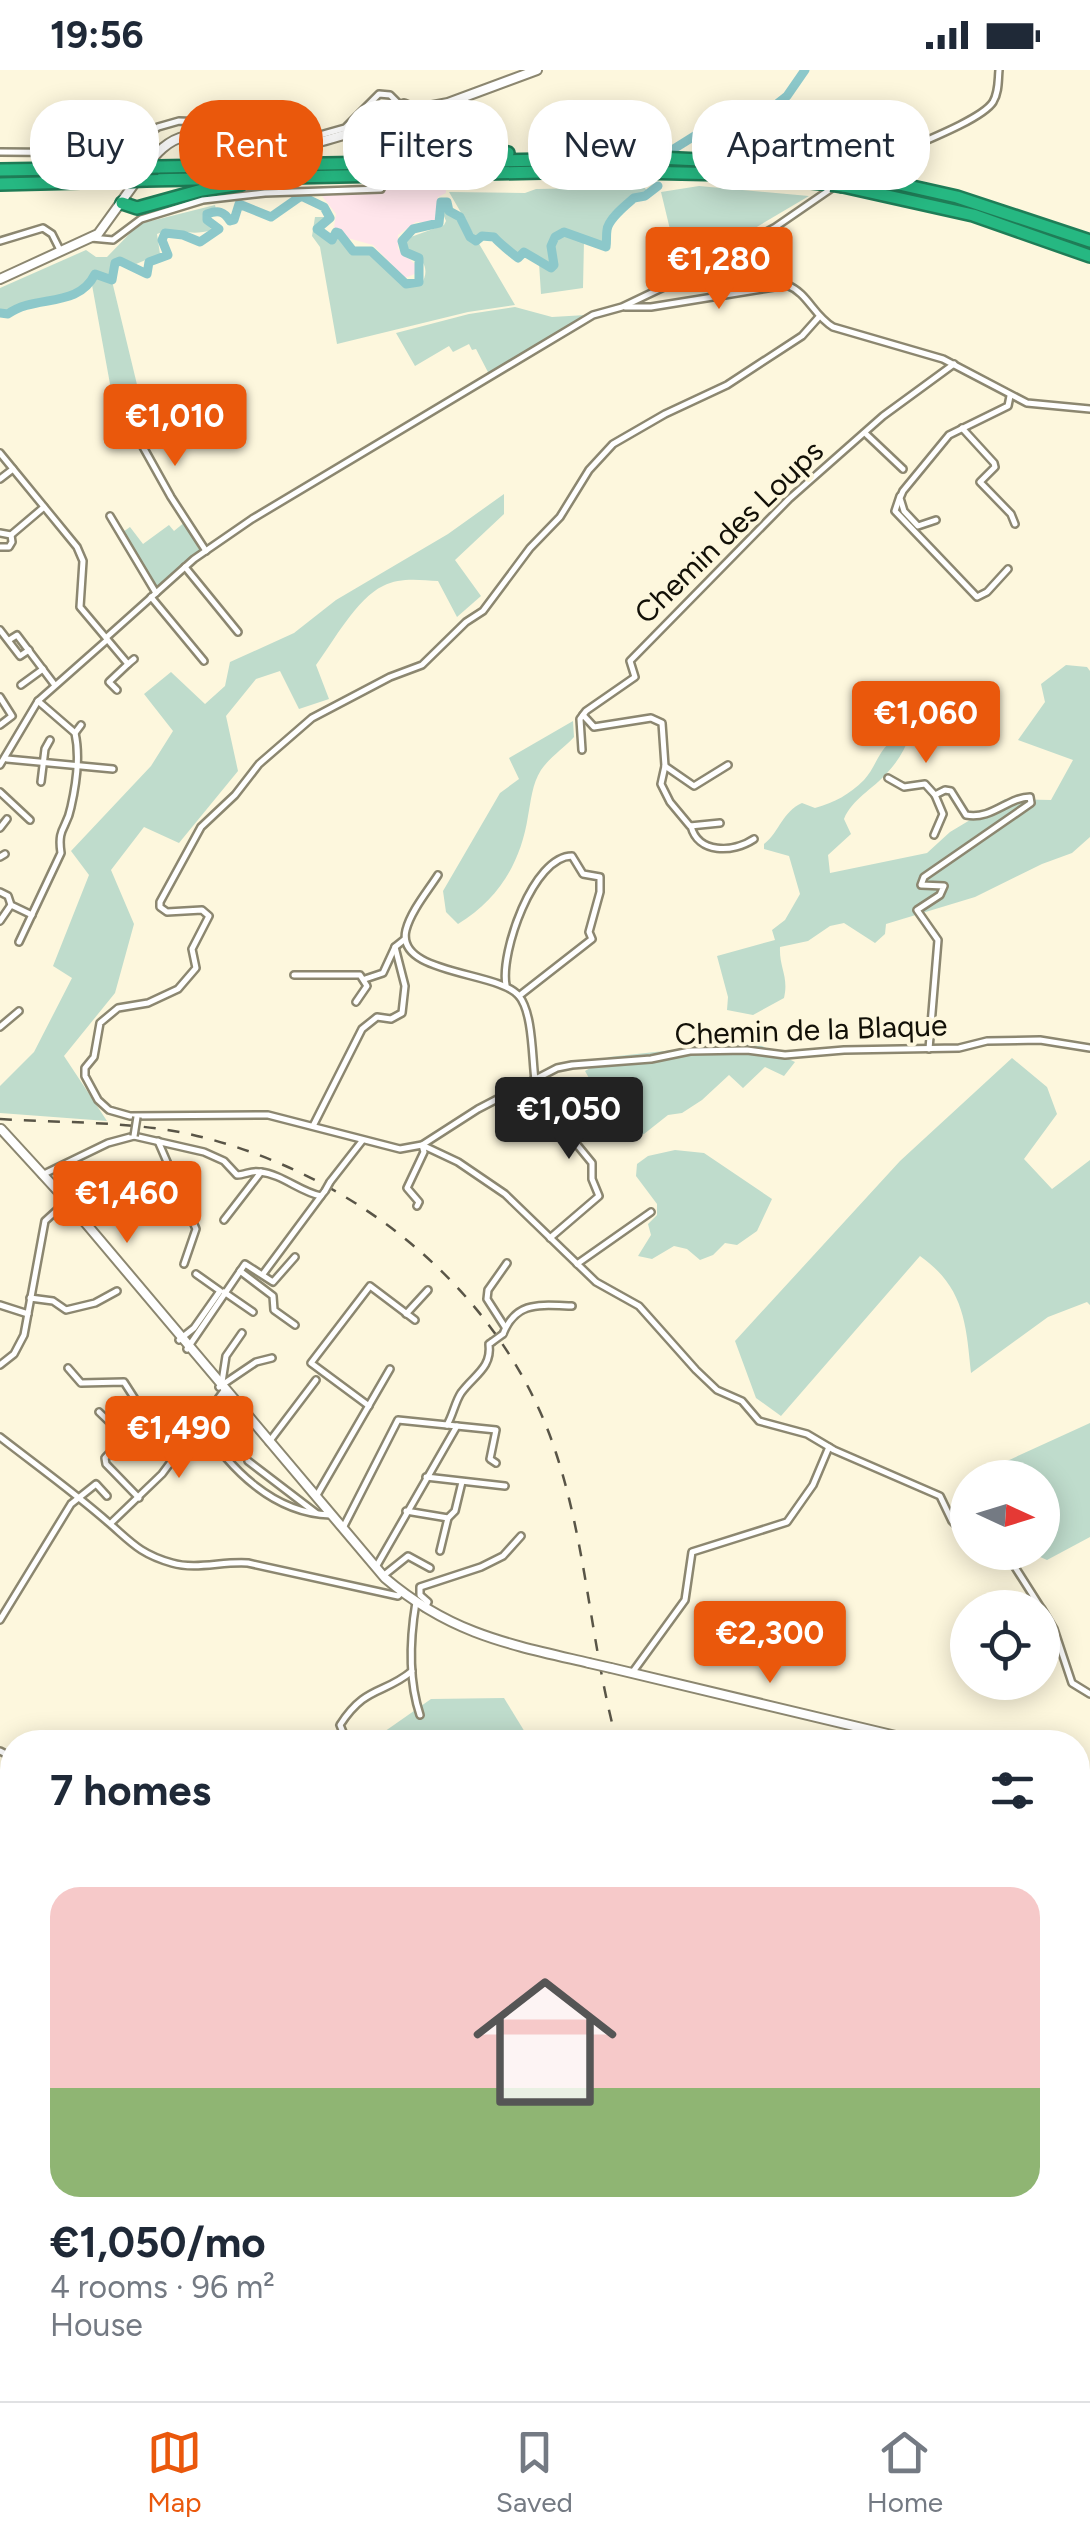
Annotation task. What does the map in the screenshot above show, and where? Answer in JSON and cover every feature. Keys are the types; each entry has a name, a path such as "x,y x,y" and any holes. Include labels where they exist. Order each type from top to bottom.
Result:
{"highway":[{"path":"0,170 528,160"},
{"path":"672,165 692,165"},
{"path":"679,165 692,166"},
{"path":"0,184 343,176"},
{"path":"125,200 137,208 202,190 242,184 343,178"},
{"path":"881,190 972,215 1090,256"},
{"path":"911,190 957,197 1090,241"}],"main road":[{"path":"456,100 537,70"},
{"path":"0,279 91,238 106,226 158,152 180,138 207,133 294,146 343,134"},
{"path":"0,1129 376,1568 420,1605 473,1633 871,1730"}],"street":[{"path":"636,304 774,228 869,165 934,137 990,106 998,91 999,70"},
{"path":"0,152 124,153 158,128 179,121 207,122 279,138 314,137 343,129"},
{"path":"91,238 108,242 152,214 220,197 361,190"},
{"path":"0,241 43,228 52,234 61,253"},
{"path":"0,765 38,700 206,551 252,519 593,315 622,306 787,285 799,290 818,318 833,327 954,364 1027,403 1090,410"},
{"path":"818,318 802,336 727,386 665,414 614,444 590,470 560,518 530,548 483,611 414,670 390,677 312,718 259,764 235,795 201,826 160,902 167,912 202,910 210,916 192,949 196,968 178,989 111,1012 100,1022 94,1057 85,1068 91,1088 109,1110 137,1116 268,1115 400,1149 422,1146 458,1162 504,1194 596,1282 639,1306 696,1370 717,1390 742,1401 759,1421 806,1434 940,1496 950,1516"},
{"name":"Chemin des Loups","path":"584,714 636,677 630,660 789,499 864,432 954,364"},
{"path":"1008,569 987,592 977,596 895,511 896,501 949,435 1008,406 1010,396"},
{"path":"118,402 206,551"},
{"path":"962,428 994,463 982,486 1011,514 1015,524"},
{"path":"864,432 903,469"},
{"path":"0,454 77,547 82,561 80,607 105,638 131,661 109,682 117,690"},
{"path":"0,479 13,469"},
{"path":"902,494 904,511 918,526 936,520"},
{"path":"11,535 44,507"},
{"path":"110,516 153,595 204,660"},
{"path":"0,533 11,535"},
{"path":"0,547 9,547 11,535"},
{"path":"185,567 238,632"},
{"path":"0,630 20,656 29,650 54,684"},
{"path":"21,685 43,669"},
{"path":"0,697 12,716 0,724"},
{"path":"38,700 75,733"},
{"path":"582,750 580,719 584,714 594,727 651,718 662,723 665,766 660,784 698,841 730,850 754,840"},
{"path":"20,942 61,853 58,837 71,810 75,733 81,725"},
{"path":"41,782 44,749 50,740"},
{"path":"6,758 113,769"},
{"path":"665,766 694,786 728,765"},
{"path":"888,778 904,786 925,784 935,795 943,814 934,835"},
{"path":"929,1049 938,940 917,910 940,896 944,886 920,885 924,877 1031,802 1030,797 1020,797 1002,810 978,818 966,816 951,792 945,790 935,795"},
{"path":"0,792 30,820"},
{"path":"0,828 7,820"},
{"path":"691,826 720,824"},
{"path":"506,985 507,955 531,887 554,863 572,856 583,874 600,877 589,932 592,939 519,996"},
{"path":"294,975 351,974 366,979 383,973 438,876"},
{"path":"0,892 8,896 11,905 32,914"},
{"path":"0,920 11,905"},
{"path":"405,939 414,954 428,962 506,985 519,996 528,1013 535,1081"},
{"path":"313,1126 362,1029 377,1017 392,1018 402,1013 405,986 395,947"},
{"path":"356,1002 367,986 366,979"},
{"path":"0,1027 19,1011"},
{"name":"Chemin de la Blaque","path":"422,1146 478,1109 557,1068 572,1065 652,1059 690,1051 785,1054 959,1048 987,1041 1040,1040 1090,1048"},
{"path":"528,1085 592,1162 592,1179 600,1196 550,1238"},
{"path":"134,1136 137,1116"},
{"path":"41,1175 108,1143 134,1136 204,1152 224,1161 236,1175 260,1172 323,1194"},
{"path":"262,1275 362,1140"},
{"path":"158,1141 196,1229 184,1264"},
{"path":"416,1206 419,1202 407,1188 424,1152 422,1146"},
{"path":"224,1220 260,1172"},
{"path":"0,1364 20,1346 41,1230 65,1203"},
{"path":"577,1264 651,1212"},
{"path":"184,1343 244,1264 273,1282 295,1257"},
{"path":"504,1330 486,1299 508,1263"},
{"path":"240,1271 273,1296 274,1310 295,1325"},
{"path":"184,1343 220,1291 196,1274"},
{"path":"369,1406 311,1363 370,1286 415,1320"},
{"path":"406,1314 428,1290"},
{"path":"30,1298 53,1301 66,1310 95,1303 118,1291"},
{"path":"224,1292 252,1312"},
{"path":"447,1425 458,1396 488,1365 489,1344 514,1314 534,1305 572,1306"},
{"path":"0,1306 28,1314"},
{"path":"224,1390 222,1370 226,1356 242,1332"},
{"path":"111,1523 174,1460 224,1390 256,1362 272,1358"},
{"path":"68,1368 81,1383 124,1382 174,1460"},
{"path":"316,1498 390,1370"},
{"path":"269,1443 316,1380"},
{"path":"100,1412 122,1434 122,1440 105,1458 106,1464 140,1498"},
{"path":"342,1529 398,1420 496,1430 490,1459 496,1463"},
{"path":"201,1424 218,1452 239,1474 298,1510 330,1515"},
{"path":"376,1568 456,1426"},
{"path":"0,1437 111,1523 132,1546 170,1563 248,1564 398,1596 402,1592"},
{"path":"632,1673 686,1600 692,1552 787,1522 813,1485 828,1447"},
{"path":"248,1461 318,1514"},
{"path":"426,1477 505,1486"},
{"path":"440,1551 462,1482"},
{"path":"0,1620 70,1504 96,1484 108,1496"},
{"path":"406,1511 448,1518"},
{"path":"420,1715 412,1670 420,1605 428,1602 420,1595 420,1586 503,1556 521,1536"},
{"path":"384,1576 408,1556 430,1568"},
{"path":"1060,1646 1072,1683 1090,1694"},
{"path":"342,1730 340,1725 352,1706 412,1670"}],"shaded area":[{"path":"323,187 446,190 438,197 435,222 416,222 398,235 398,249 417,266 417,273 405,278 373,245 333,234 336,214 317,190"}],"green space":[{"path":"692,187 809,196 711,254 707,240 674,246 661,192"},
{"path":"449,192 649,193 632,198 614,215 606,228 605,246 563,231 551,243 550,266 526,251 518,257 489,235 477,240"},
{"path":"445,203 449,214 460,219 468,237 478,242 515,305 468,312 337,344 320,247 312,236 315,217 329,217 317,233 333,242 338,234 354,252 369,251 404,287 421,285 425,273 420,259 405,247 408,238 444,225 441,209"},
{"path":"215,205 216,209 204,214 203,220 212,230 157,234 160,254 136,264 121,258 115,260 111,279 102,275 112,281 140,397 120,401 112,395 92,285 93,276 101,275 93,273 88,285 60,299 21,304 0,314 0,288 86,250 96,257 107,257 139,224"},
{"path":"565,234 584,241 583,288 541,294 539,263 552,269 555,240"},
{"path":"515,307 552,317 586,315 490,376 476,349 472,350 469,344 453,352 449,346 415,366 396,333 469,314"},
{"path":"504,494 504,514 455,560 481,596 457,617 438,581 396,581 373,592 355,610 316,665 329,699 299,709 280,671 256,679 226,716 238,771 179,843 144,827 111,870 134,924 115,993 64,1056 107,1121 0,1113 0,1086 34,1052 72,978 53,966 89,875 71,851 151,766 173,731 144,694 171,672 205,704 225,686 230,662 294,633 336,600 448,534"},
{"path":"185,522 201,550 157,589 123,532 130,527 143,544 169,525 174,531"},
{"path":"1066,665 1087,667 1090,671 1090,837 1072,853 975,897 886,924 885,934 875,943 844,923 830,926 808,941 780,947 784,998 753,1015 727,1010 728,997 717,956 775,940 772,930 785,920 800,894 789,856 764,849 790,811 802,803 815,808 829,803 858,785 887,745 899,737 914,699 920,702 904,748 887,773 848,812 844,819 851,834 828,855 830,873 927,853 950,832 1005,799 1051,800 1073,760 1018,740 1045,702 1041,684"},
{"path":"573,721 574,737 538,775 514,864 485,903 458,924 446,912 443,891 500,793 519,779 509,758"},
{"path":"754,1035 758,1044 795,1062 784,1076 765,1067 743,1088 729,1075 682,1113 668,1115 644,1134 624,1140 585,1071 609,1057 738,1043"},
{"path":"1012,1058 1047,1087 1057,1114 1024,1159 1052,1189 1090,1160 1090,1305 1087,1302 1048,1317 971,1373 964,1322 954,1293 920,1256 781,1416 756,1398 735,1341 900,1161"},
{"path":"675,1150 704,1153 772,1199 757,1231 737,1245 725,1243 713,1255 700,1260 687,1249 674,1246 652,1259 638,1256 651,1235 648,1224 657,1215 657,1204 636,1176 637,1164 648,1156"},
{"path":"1090,1423 1090,1537 1060,1553 1060,1460 1009,1460"},
{"path":"504,1698 524,1730 387,1730 431,1699"}],"waterway":[{"path":"672,150 696,135 726,133 763,115 787,96 805,70"},
{"path":"0,313 67,297 87,285 95,274 112,280 115,263 120,261 147,274 149,262 168,255 162,240 165,233 200,242 219,229 207,220 207,214 220,212 234,220 239,204 271,217 301,196 324,207 330,218 317,229 332,240 339,233 353,251 371,251 406,284 419,282 419,258 405,252 402,241 413,229 439,223 441,202 447,202 449,211 460,217 476,241 482,236 494,237 518,258 524,252 551,268 555,237 564,232 606,247 608,226 614,217 634,198 653,190"}],"railway":[{"path":"0,1119 166,1130 250,1152 308,1177 363,1208 414,1246 460,1290 499,1340 532,1394 556,1453 575,1525 614,1730"}]}
